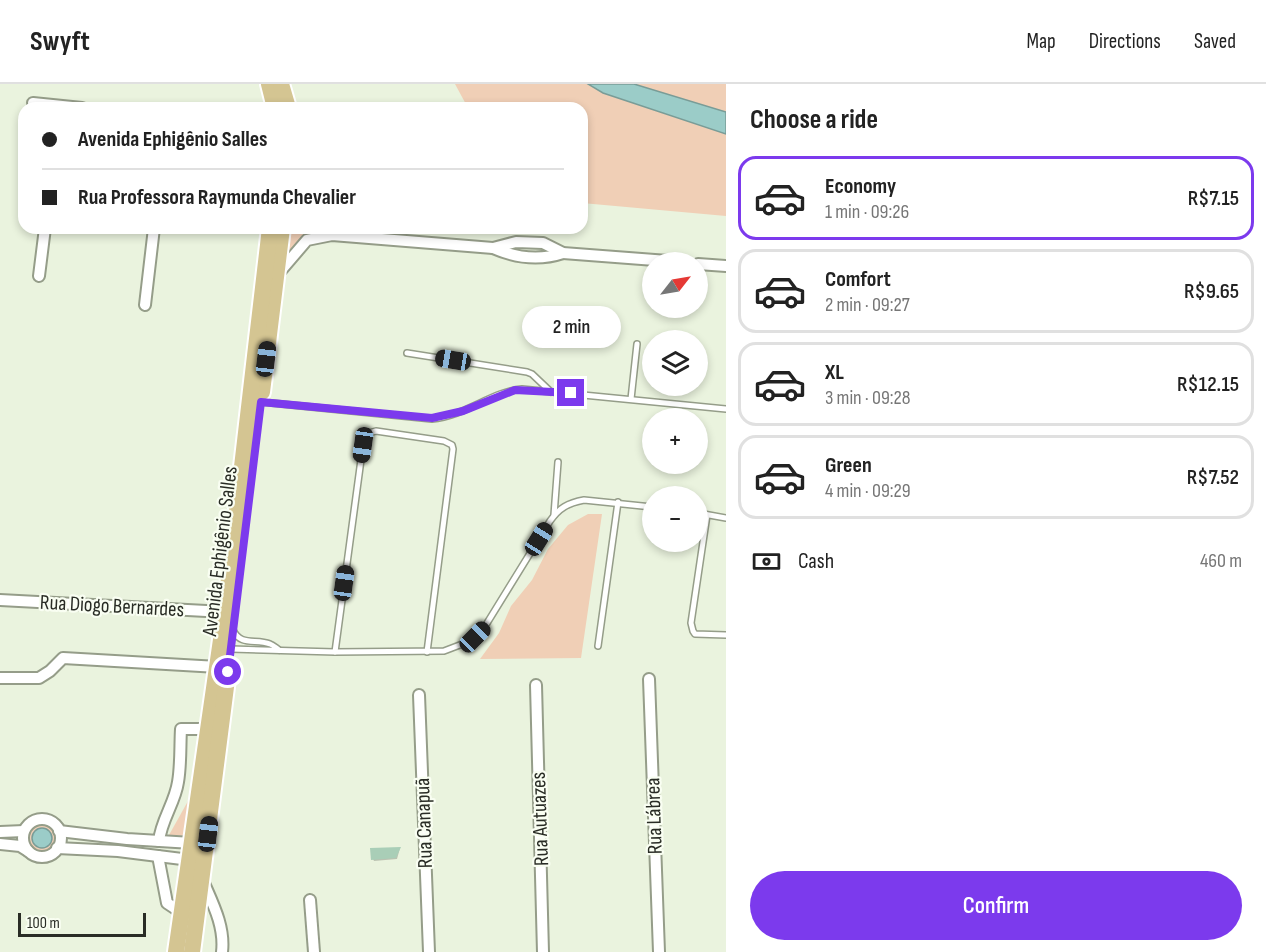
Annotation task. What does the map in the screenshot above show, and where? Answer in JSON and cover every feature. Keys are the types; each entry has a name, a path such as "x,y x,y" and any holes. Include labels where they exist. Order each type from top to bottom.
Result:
{"main road":[{"path":"274,85 274,102"},
{"path":"274,85 284,102"},
{"name":"Avenida Ephigênio Salles","path":"176,952 218,667 269,234"},
{"name":"Avenida Ephigênio Salles","path":"192,952 281,234"}],"street":[{"path":"267,102 274,85"},
{"path":"39,276 44,234"},
{"path":"145,305 153,234"},
{"path":"276,275 307,240 323,234"},
{"path":"349,234 493,248 516,242 543,243 563,253 642,259"},
{"path":"708,265 726,266"},
{"name":"Rua Diogo Bernardes","path":"0,600 225,612"},
{"name":"Avenida Ephigênio Salles","path":"0,678 39,678 50,671 61,658 218,667"},
{"name":"Rua Lábrea","path":"649,679 659,952"},
{"name":"Rua Autuazes","path":"536,685 543,952"},
{"name":"Rua Canapuã","path":"419,695 429,952"},
{"path":"159,841 161,827 170,810 178,782 181,729 209,729"},
{"path":"178,782 201,784"},
{"path":"0,844 20,846 31,853 42,857 48,856 57,848 60,839 59,831 52,822 41,819 31,822 24,831 24,843 31,853"},
{"path":"0,832 24,831"},
{"path":"59,831 192,843"},
{"path":"57,848 118,850 190,860"},
{"path":"158,856 167,903 182,913"},
{"path":"202,880 216,910 224,938 222,952"},
{"path":"310,900 314,952"}],"lane":[{"path":"631,399 637,345"},
{"path":"407,353 526,372 551,392"},
{"path":"261,402 432,418 463,411 515,390 726,409"},
{"path":"334,652 363,445 369,433 376,431 444,441 452,445 453,456 427,652"},
{"path":"554,515 558,462"},
{"path":"231,648 334,652 427,652 455,648 475,637 484,628 554,515 566,505 584,500 642,506"},
{"path":"598,646 618,502"},
{"path":"708,515 726,518"},
{"path":"701,552 691,623 693,632 700,636 726,635"},
{"path":"233,630 238,639 269,643 280,650"}],"shaded area":[{"path":"455,84 726,84 726,216 588,204 588,102 465,102"},
{"path":"285,234 325,234 283,262"},
{"path":"588,514 602,514 581,658 480,659 499,633 511,606 532,580 548,549 568,525"},
{"path":"192,794 188,836 169,835"},
{"path":"42,823 52,828 57,838 52,848 42,853 32,848 27,838 32,828"}],"water":[{"path":"588,84 634,84 726,112 726,134 603,93"},
{"path":"42,828 49,831 52,838 49,845 42,848 35,845 32,838 35,831"}],"building":[{"path":"401,847 396,858 371,860 370,848"}],"route":[{"path":"228,672 261,402 441,418 515,390 571,393"}]}
